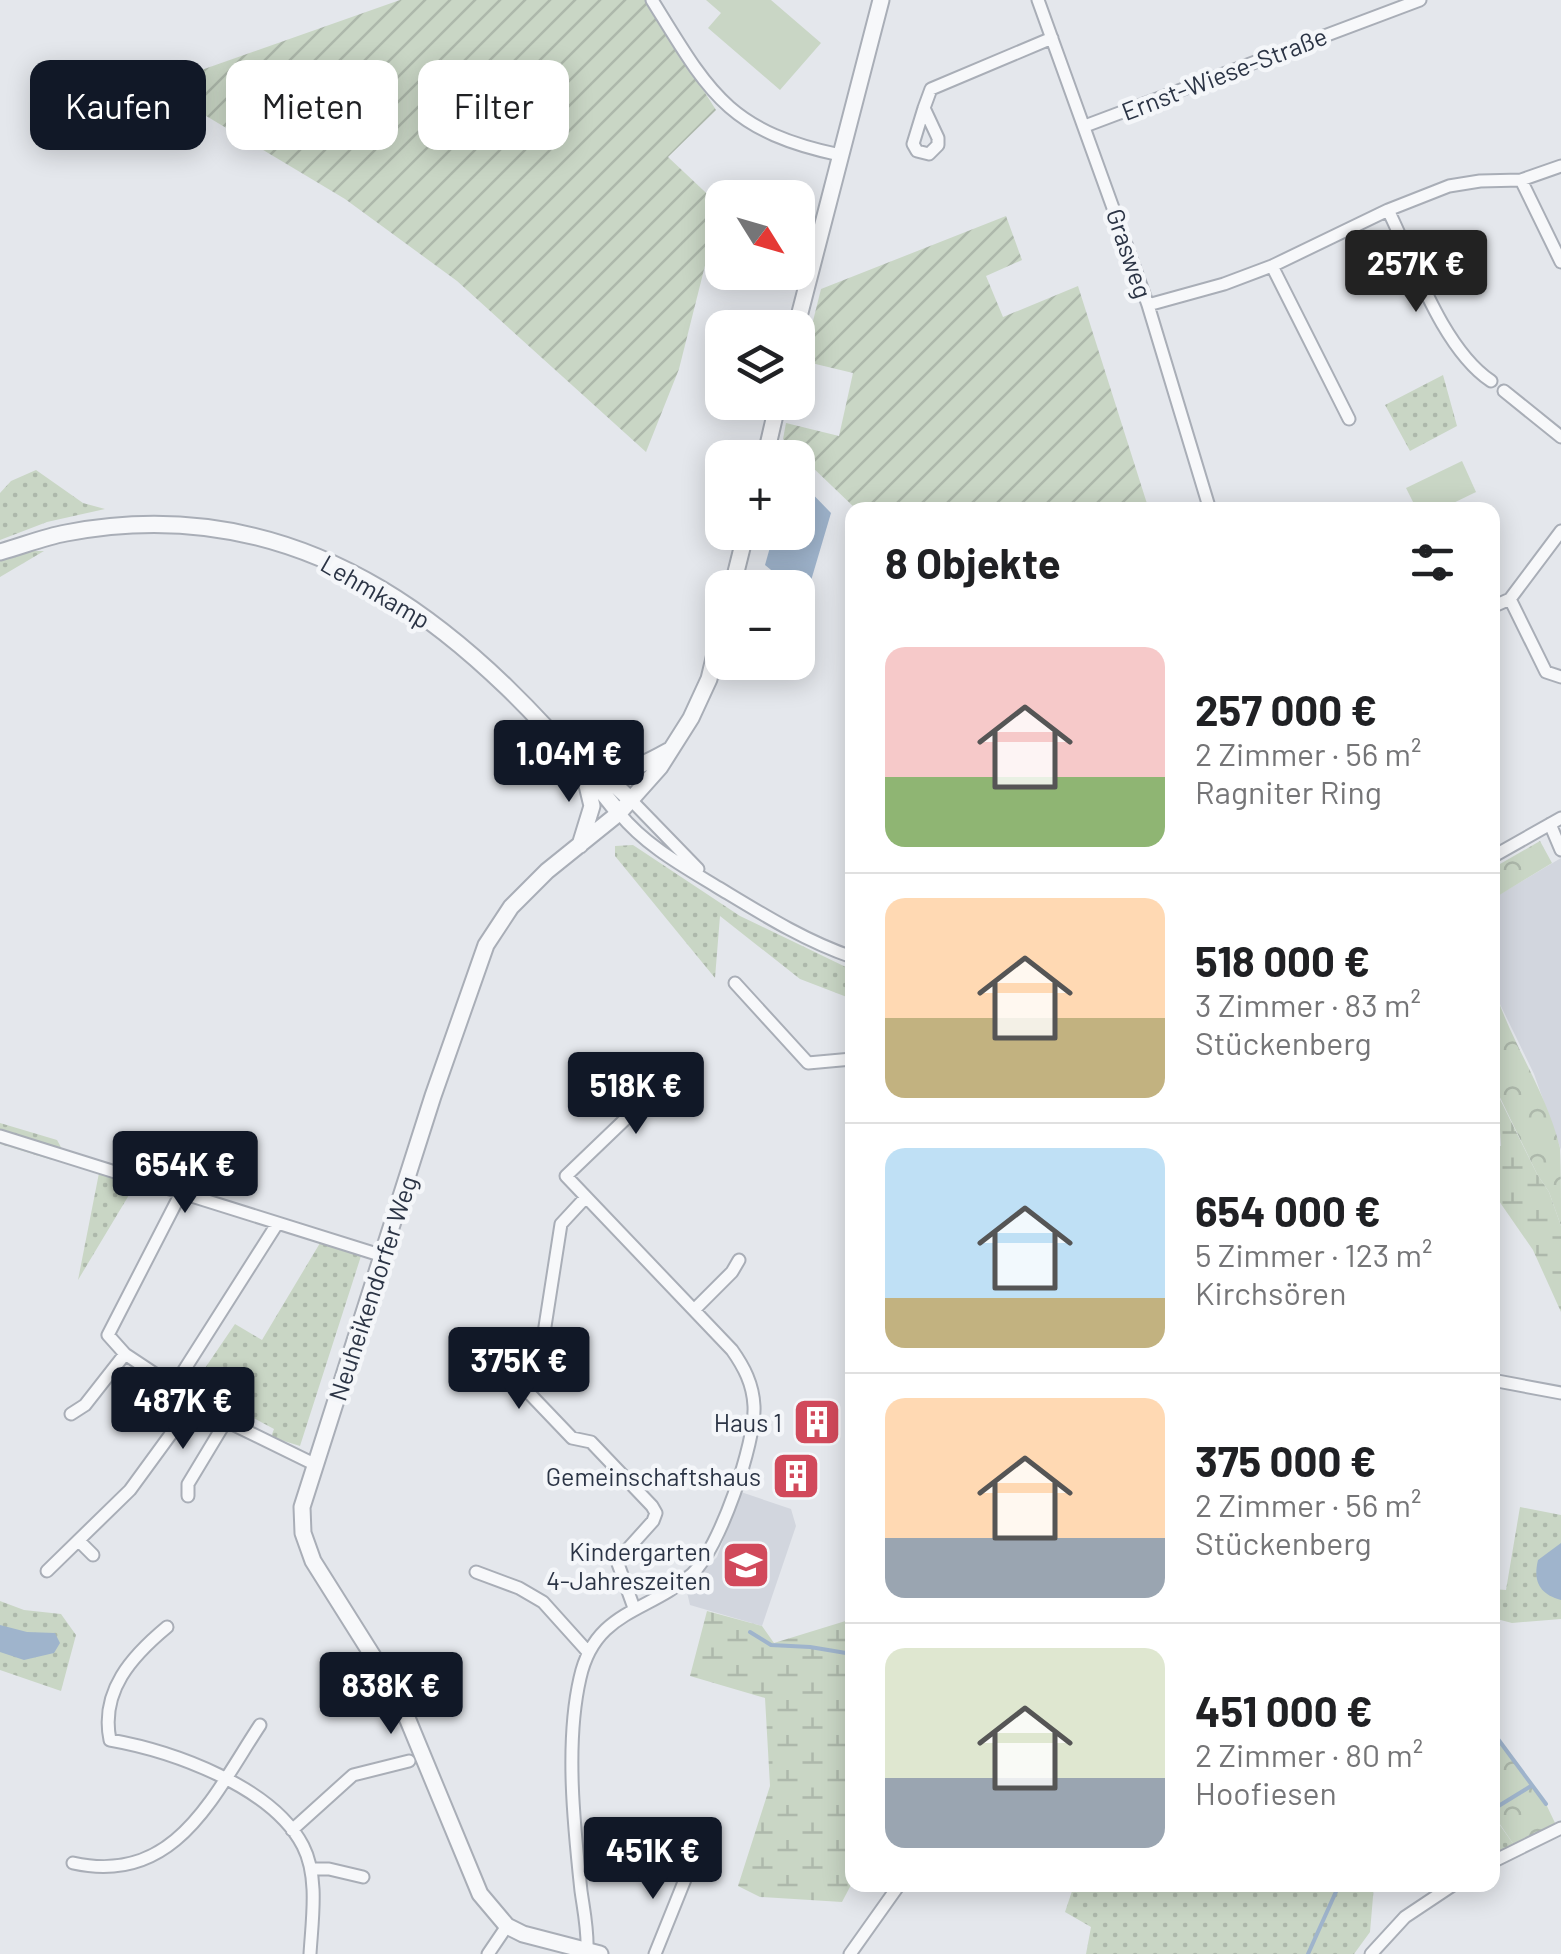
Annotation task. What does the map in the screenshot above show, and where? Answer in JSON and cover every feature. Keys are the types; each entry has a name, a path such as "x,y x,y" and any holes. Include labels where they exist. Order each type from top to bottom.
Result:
{"street":[{"path":"652,0 697,72 722,101 761,131 788,142 840,154"},
{"path":"801,310 881,0"},
{"name":"Grasweg","path":"1038,0 1148,305 1208,502"},
{"name":"Ernst-Wiese-Straße","path":"1084,126 1420,0"},
{"path":"924,108 932,89 1052,38"},
{"path":"1148,305 1272,266 1388,210 1449,186 1521,180 1561,166"},
{"path":"1521,180 1561,262"},
{"path":"1388,210 1450,337 1468,364 1490,381"},
{"path":"1272,266 1349,419"},
{"path":"1504,390 1561,437"},
{"name":"Lehmkamp","path":"0,552 64,533 125,525 187,526 246,534 308,553 372,583 464,646 583,761"},
{"path":"1500,604 1510,599 1561,531"},
{"path":"1510,599 1546,672 1561,677"},
{"name":"Neuheikendorfer Weg","path":"507,1926 480,1894 398,1696 313,1561 304,1533 302,1508 462,1009 486,946 512,907 547,871 632,800 692,718 709,680"},
{"path":"583,761 612,770 627,770 672,749"},
{"path":"583,761 632,800 716,886"},
{"path":"583,761 636,834 773,921 845,954"},
{"path":"580,846 592,799 583,761"},
{"path":"1500,852 1556,821 1561,850"},
{"path":"735,983 808,1064 845,1061"},
{"path":"488,1954 507,1926 582,1952 588,1926 573,1769 580,1679 588,1652 612,1621 681,1582 711,1551 752,1427 752,1394 743,1365 566,1176 662,1084 669,1071"},
{"path":"0,1136 383,1256"},
{"path":"180,1193 108,1335 126,1354 226,1422 314,1464"},
{"path":"586,1197 561,1224 544,1332 506,1369 572,1438 591,1442 656,1513 617,1561 634,1608"},
{"path":"174,1386 278,1224"},
{"path":"694,1310 739,1260"},
{"path":"71,1414 85,1405 126,1354"},
{"path":"1500,1382 1561,1393"},
{"path":"48,1571 130,1490 196,1401"},
{"path":"188,1496 188,1484 226,1422"},
{"path":"79,1541 93,1554"},
{"path":"476,1572 544,1602 588,1652"},
{"path":"168,1627 134,1655 116,1685 107,1723 110,1740 175,1756 224,1779 276,1813 292,1830 304,1847 310,1870 310,1954"},
{"path":"73,1863 91,1867 133,1864 172,1846 192,1828 260,1725"},
{"path":"292,1830 354,1775 410,1761"},
{"path":"1500,1858 1560,1825"},
{"path":"655,1954 690,1867"},
{"path":"310,1870 329,1868 363,1877"},
{"path":"850,1954 894,1892"},
{"path":"1370,1954 1404,1917 1443,1892"}],"shaded area":[{"path":"1561,858 1561,1150 1534,1074 1500,1004 1500,894"},
{"name":"Kindergarten 4-Jahreszeiten","path":"741,1492 791,1509 796,1526 762,1626 690,1605 686,1588 717,1557"}],"green space":[{"path":"400,0 646,0 716,110 668,157 705,192 705,266 679,369 646,452 457,281 345,199 263,150 398,150 398,60 230,60"},
{"path":"706,0 771,0 821,43 780,90 708,28 721,13"},
{"path":"226,61 226,128 206,116 206,68"},
{"path":"1006,216 1022,260 986,276 1003,317 1078,286 1146,502 849,502 815,470 815,440 783,439 786,423 839,436 853,373 815,364 815,313 821,289"},
{"path":"1443,375 1457,426 1410,451 1385,405"},
{"path":"1462,461 1476,492 1455,502 1413,502 1406,488"},
{"path":"36,470 83,503 105,509 47,522 0,540 0,493 11,481"},
{"path":"29,551 44,551 0,577 0,561"},
{"path":"1540,841 1552,863 1500,895 1500,864"},
{"path":"633,845 740,916 845,967 845,996 800,979 720,916 715,978 615,856 615,846"},
{"path":"1500,1004 1554,1126 1560,1148 1561,1226 1549,1192 1500,1097"},
{"path":"1500,1099 1549,1192 1561,1226 1561,1312 1533,1250 1500,1202"},
{"path":"0,1123 57,1140 67,1158 52,1160 0,1144"},
{"path":"99,1173 135,1185 78,1280"},
{"path":"320,1243 361,1256 300,1446 271,1437 274,1429 227,1404 221,1411 188,1388 184,1378 191,1369 201,1374 235,1324 262,1340"},
{"path":"1520,1507 1561,1515 1561,1619 1512,1623 1500,1620 1500,1590 1506,1590"},
{"path":"0,1601 24,1610 61,1614 76,1635 61,1691 0,1670"},
{"path":"707,1611 762,1626 774,1643 845,1621 847,1892 842,1902 760,1897 738,1886 770,1786 765,1698 690,1676"},
{"path":"1500,1742 1546,1804 1556,1825 1514,1845 1500,1824"},
{"path":"1500,1825 1514,1845 1500,1853"},
{"path":"1072,1892 1373,1892 1370,1932 1354,1954 1086,1954 1091,1927 1065,1912"}],"water":[{"path":"815,497 831,513 814,570 771,570 765,565 769,550 815,550"},
{"path":"1561,1543 1561,1600 1539,1586 1536,1574 1538,1560"},
{"path":"0,1625 27,1632 55,1633 60,1643 54,1653 24,1660 0,1652"}],"waterway":[{"path":"750,1632 771,1645 845,1653"},
{"path":"1500,1742 1546,1804"},
{"path":"1500,1805 1531,1786"},
{"path":"1308,1954 1336,1892"}],"place":[{"name":"Haus 1","path":"817,1422"},
{"name":"Gemeinschaftshaus","path":"796,1476"},
{"name":"Kindergarten 4-Jahreszeiten","path":"746,1565"}]}
